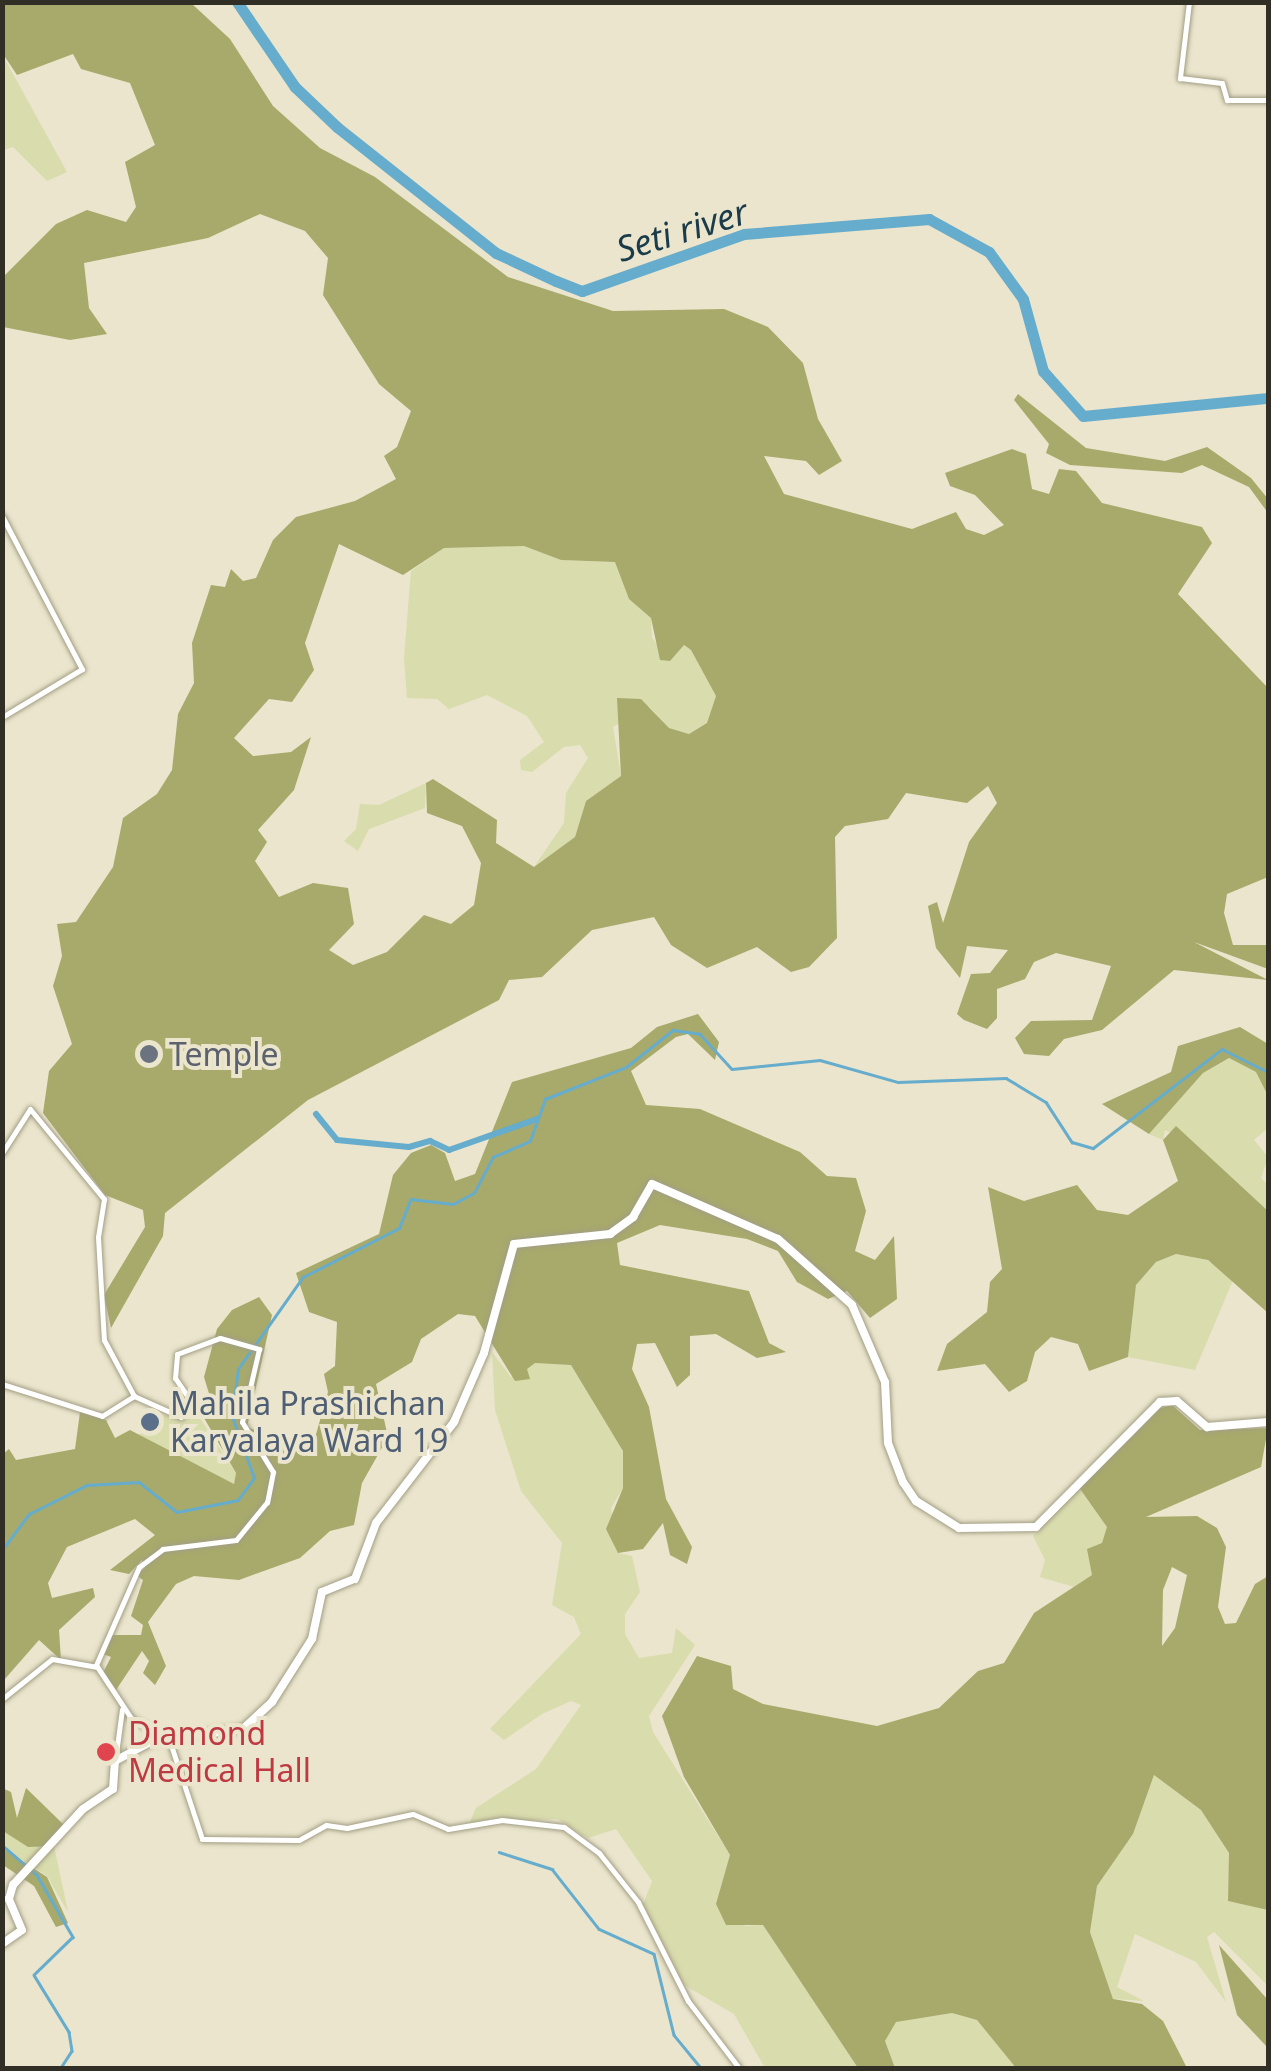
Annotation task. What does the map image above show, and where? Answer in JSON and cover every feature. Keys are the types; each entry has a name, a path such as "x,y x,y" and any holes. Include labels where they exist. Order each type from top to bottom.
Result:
{"main road":[{"path":"2,1944 21,1934 9,1899 20,1875 113,1789 115,1761 169,1738 249,1726 302,1660 322,1592 354,1579 376,1522 454,1422 484,1352 514,1244 610,1234 633,1217 652,1184 778,1239 852,1305 884,1382 884,1424 899,1472 916,1501 959,1528 1036,1528 1160,1402 1177,1401 1207,1427 1268,1422"}],"street":[{"path":"1189,2 1180,78 1222,83 1228,100 1268,100"},
{"path":"2,516 82,670 2,717"},
{"path":"2,1153 30,1109 104,1199 98,1237 104,1340 134,1396 181,1418 192,1403 175,1378 177,1354 220,1338 259,1349 242,1422 273,1472 266,1502 236,1540 163,1548 139,1567 97,1667"},
{"path":"2,1384 102,1416 134,1396"},
{"path":"2,1698 52,1659 97,1667 141,1728 169,1738 202,1839 300,1840 326,1825 347,1828 413,1814 448,1829 502,1820 552,1824 580,1836 638,1902 688,2000 739,2068"},
{"path":"115,1761 122,1706"}],"green space":[{"path":"2,3 191,3 230,39 273,106 320,148 375,177 508,277 613,311 724,309 768,327 803,363 818,419 842,461 819,475 806,461 764,456 784,494 912,529 956,512 966,529 984,535 1004,525 975,495 950,486 945,473 1012,449 1026,454 1032,489 1049,494 1059,469 1076,471 1102,503 1202,527 1212,543 1178,594 1268,688 1268,877 1227,894 1224,913 1233,945 1268,945 1268,969 1194,942 1268,980 1174,970 1102,1030 1064,1039 1049,1056 1024,1054 1015,1038 1031,1021 1092,1020 1111,966 1056,953 1034,962 1025,979 997,989 997,1018 987,1029 964,1020 957,1014 971,974 990,973 1008,950 967,946 960,978 936,948 928,906 937,902 943,923 969,842 997,803 988,786 967,803 906,793 888,819 845,826 835,837 837,938 809,967 791,972 757,947 707,968 671,945 654,917 592,930 542,977 509,980 499,1000 308,1100 165,1213 163,1236 111,1328 104,1295 145,1227 143,1210 105,1195 43,1113 49,1071 72,1044 53,986 62,956 57,924 76,922 113,867 123,818 157,794 172,770 178,714 194,683 192,643 211,585 225,587 231,569 243,581 256,578 273,540 296,517 355,501 396,479 384,456 397,447 411,411 379,384 323,295 328,258 305,231 260,214 208,238 84,263 89,308 107,334 70,340 3,327 3,277 56,224 87,210 126,222 136,207 125,162 155,145 130,83 81,69 73,54 17,75 3,54","holes":["339,544 403,575 444,548 524,546 561,560 615,562 629,599 651,618 660,660 670,661 684,645 691,650 716,696 707,723 689,734 669,728 641,699 617,698 621,776 586,801 575,837 534,867 496,843 497,820 433,779 426,783 427,813 462,826 481,863 474,905 451,924 424,915 387,952 353,965 329,950 354,924 348,888 313,883 279,897 255,861 267,842 258,830 294,790 311,737 291,752 253,756 234,738 269,699 292,702 314,670 305,643"]},
{"path":"2,54 67,172 47,181 13,147 3,150"},
{"path":"1018,394 1086,448 1165,461 1207,447 1251,478 1268,499 1268,513 1249,487 1202,465 1182,473 1070,465 1046,453 1049,444 1014,400"},
{"path":"524,546 561,560 615,562 651,618 652,638 670,661 683,645 691,650 716,696 707,724 689,734 669,728 649,706 613,727 621,776 586,801 575,837 534,867 564,823 566,793 588,758 580,745 564,747 532,772 521,770 520,760 544,742 527,716 487,695 449,709 437,699 407,698 404,658 411,571 444,548"},
{"path":"426,783 425,808 369,829 358,851 344,841 356,829 360,804 379,805"},
{"path":"698,1014 719,1042 715,1060 688,1034 676,1037 631,1071 646,1105 700,1109 800,1152 827,1176 856,1178 866,1211 855,1251 875,1260 894,1236 897,1299 870,1318 847,1291 828,1299 797,1282 778,1251 747,1239 660,1225 617,1243 620,1265 749,1291 769,1343 786,1352 757,1358 716,1334 690,1336 690,1375 677,1387 655,1343 637,1344 632,1369 649,1407 666,1499 692,1547 687,1564 670,1555 663,1523 643,1549 618,1553 606,1529 623,1488 623,1451 571,1365 535,1363 527,1369 530,1379 515,1381 475,1316 458,1314 421,1339 412,1362 376,1384 388,1437 362,1483 354,1525 330,1531 300,1558 239,1580 194,1576 176,1584 148,1622 166,1666 155,1685 143,1673 149,1661 142,1651 116,1690 103,1673 111,1657 103,1654 110,1635 141,1635 143,1625 131,1616 143,1580 136,1575 145,1568 142,1560 129,1574 110,1570 155,1535 135,1519 67,1547 48,1583 52,1598 93,1588 95,1597 59,1630 61,1660 39,1640 4,1680 3,1694 3,1454 9,1449 16,1460 75,1449 80,1412 106,1420 115,1438 130,1430 234,1484 236,1473 193,1399 210,1397 204,1377 217,1329 232,1310 259,1297 272,1315 247,1427 311,1452 328,1392 324,1374 335,1366 337,1322 309,1312 296,1273 379,1234 393,1175 411,1153 431,1145 445,1153 455,1181 475,1174 512,1082 631,1048 657,1027"},
{"path":"1240,1027 1268,1044 1268,1096 1256,1072 1229,1058 1203,1073 1149,1134 1102,1104 1171,1072 1178,1046"},
{"path":"1229,1058 1256,1072 1268,1096 1268,1128 1254,1140 1268,1157 1261,1178 1268,1185 1268,1211 1198,1148 1165,1130 1163,1140 1149,1134 1203,1073"},
{"path":"1176,1126 1268,1211 1268,1313 1208,1260 1176,1254 1156,1262 1136,1285 1128,1357 1089,1371 1078,1344 1051,1337 1035,1352 1027,1381 1009,1392 985,1364 937,1371 947,1344 987,1312 990,1282 1002,1269 988,1187 1024,1201 1077,1185 1097,1210 1128,1215 1178,1181 1163,1140"},
{"path":"1176,1254 1207,1260 1234,1278 1195,1370 1128,1357 1136,1285 1156,1262"},
{"path":"492,1352 511,1377 535,1363 571,1365 613,1430 623,1451 623,1488 611,1508 618,1553 632,1556 640,1592 625,1614 625,1634 639,1658 672,1653 676,1628 695,1645 649,1716 653,1732 730,1855 728,1879 745,1926 763,1925 858,2068 765,2068 734,2014 684,1985 643,1905 652,1881 616,1829 588,1838 557,1819 469,1824 476,1808 536,1769 581,1705 571,1701 542,1714 504,1740 490,1729 581,1634 574,1617 552,1605 562,1543 521,1491 495,1410"},
{"path":"1172,1405 1200,1430 1268,1428 1261,1467 1146,1517 1197,1516 1217,1528 1226,1547 1218,1607 1225,1624 1236,1623 1255,1584 1268,1576 1268,1910 1228,1901 1229,1853 1201,1810 1154,1775 1133,1834 1097,1886 1090,1932 1113,1999 1142,2004 1163,2021 1187,2068 1016,2068 977,2020 952,2013 896,2022 885,2041 895,2068 858,2068 763,1925 726,1925 716,1904 730,1855 684,1777 662,1716 697,1656 731,1666 733,1689 763,1704 877,1726 939,1708 978,1671 1004,1663 1034,1613 1092,1575 1087,1549 1102,1543 1107,1527 1078,1486 1153,1410","holes":["1172,1567 1187,1575 1175,1628 1162,1646 1163,1590"]},
{"path":"196,1412 236,1473 234,1484 136,1437 166,1415"},
{"path":"1078,1486 1108,1527 1092,1575 1074,1587 1040,1577 1045,1560 1033,1536"},
{"path":"1154,1775 1201,1810 1230,1853 1228,1901 1268,1908 1268,1986 1214,1932 1207,1937 1226,2002 1196,1962 1135,1934 1117,1987 1144,2001 1113,1999 1090,1932 1097,1886 1133,1834"},
{"path":"2,1788 11,1792 17,1818 26,1788 64,1825 54,1846 28,1847 3,1831"},
{"path":"2,1831 54,1846 68,1912 47,1876 3,1848"},
{"path":"2,1848 47,1877 68,1923 56,1927 34,1886 3,1865"},
{"path":"1219,1945 1268,2000 1268,2048 1237,2015"},
{"path":"952,2013 977,2020 1016,2068 895,2068 885,2041 896,2021"}],"waterway":[{"name":"Seti river","path":"237,2 295,87 337,127 496,253 582,291 744,234 929,219 989,252 1023,299 1043,371 1083,416 1268,398"},
{"name":"Seti river","path":"237,3 246,2"},
{"path":"2,1550 29,1514 87,1485 139,1482 177,1512 238,1500 254,1478 232,1417 238,1369 303,1277 399,1228 411,1199 453,1204 474,1193 493,1157 530,1141 545,1099 626,1067 673,1030 700,1034 732,1069 820,1060 898,1082 1006,1078 1046,1102 1072,1142 1093,1148 1222,1049 1268,1072"},
{"path":"316,1114 337,1140 409,1147 430,1141 449,1150 537,1119"},
{"path":"2,1845 37,1875 73,1937 34,1975 69,2032 72,2051 61,2068"},
{"path":"499,1852 552,1869 599,1929 654,1954 674,2035 701,2068"}],"place":[{"name":"Temple","path":"149,1054"},
{"name":"Mahila Prashichan Karyalaya Ward 19","path":"150,1422"},
{"name":"Diamond Medical Hall","path":"106,1752"}]}
